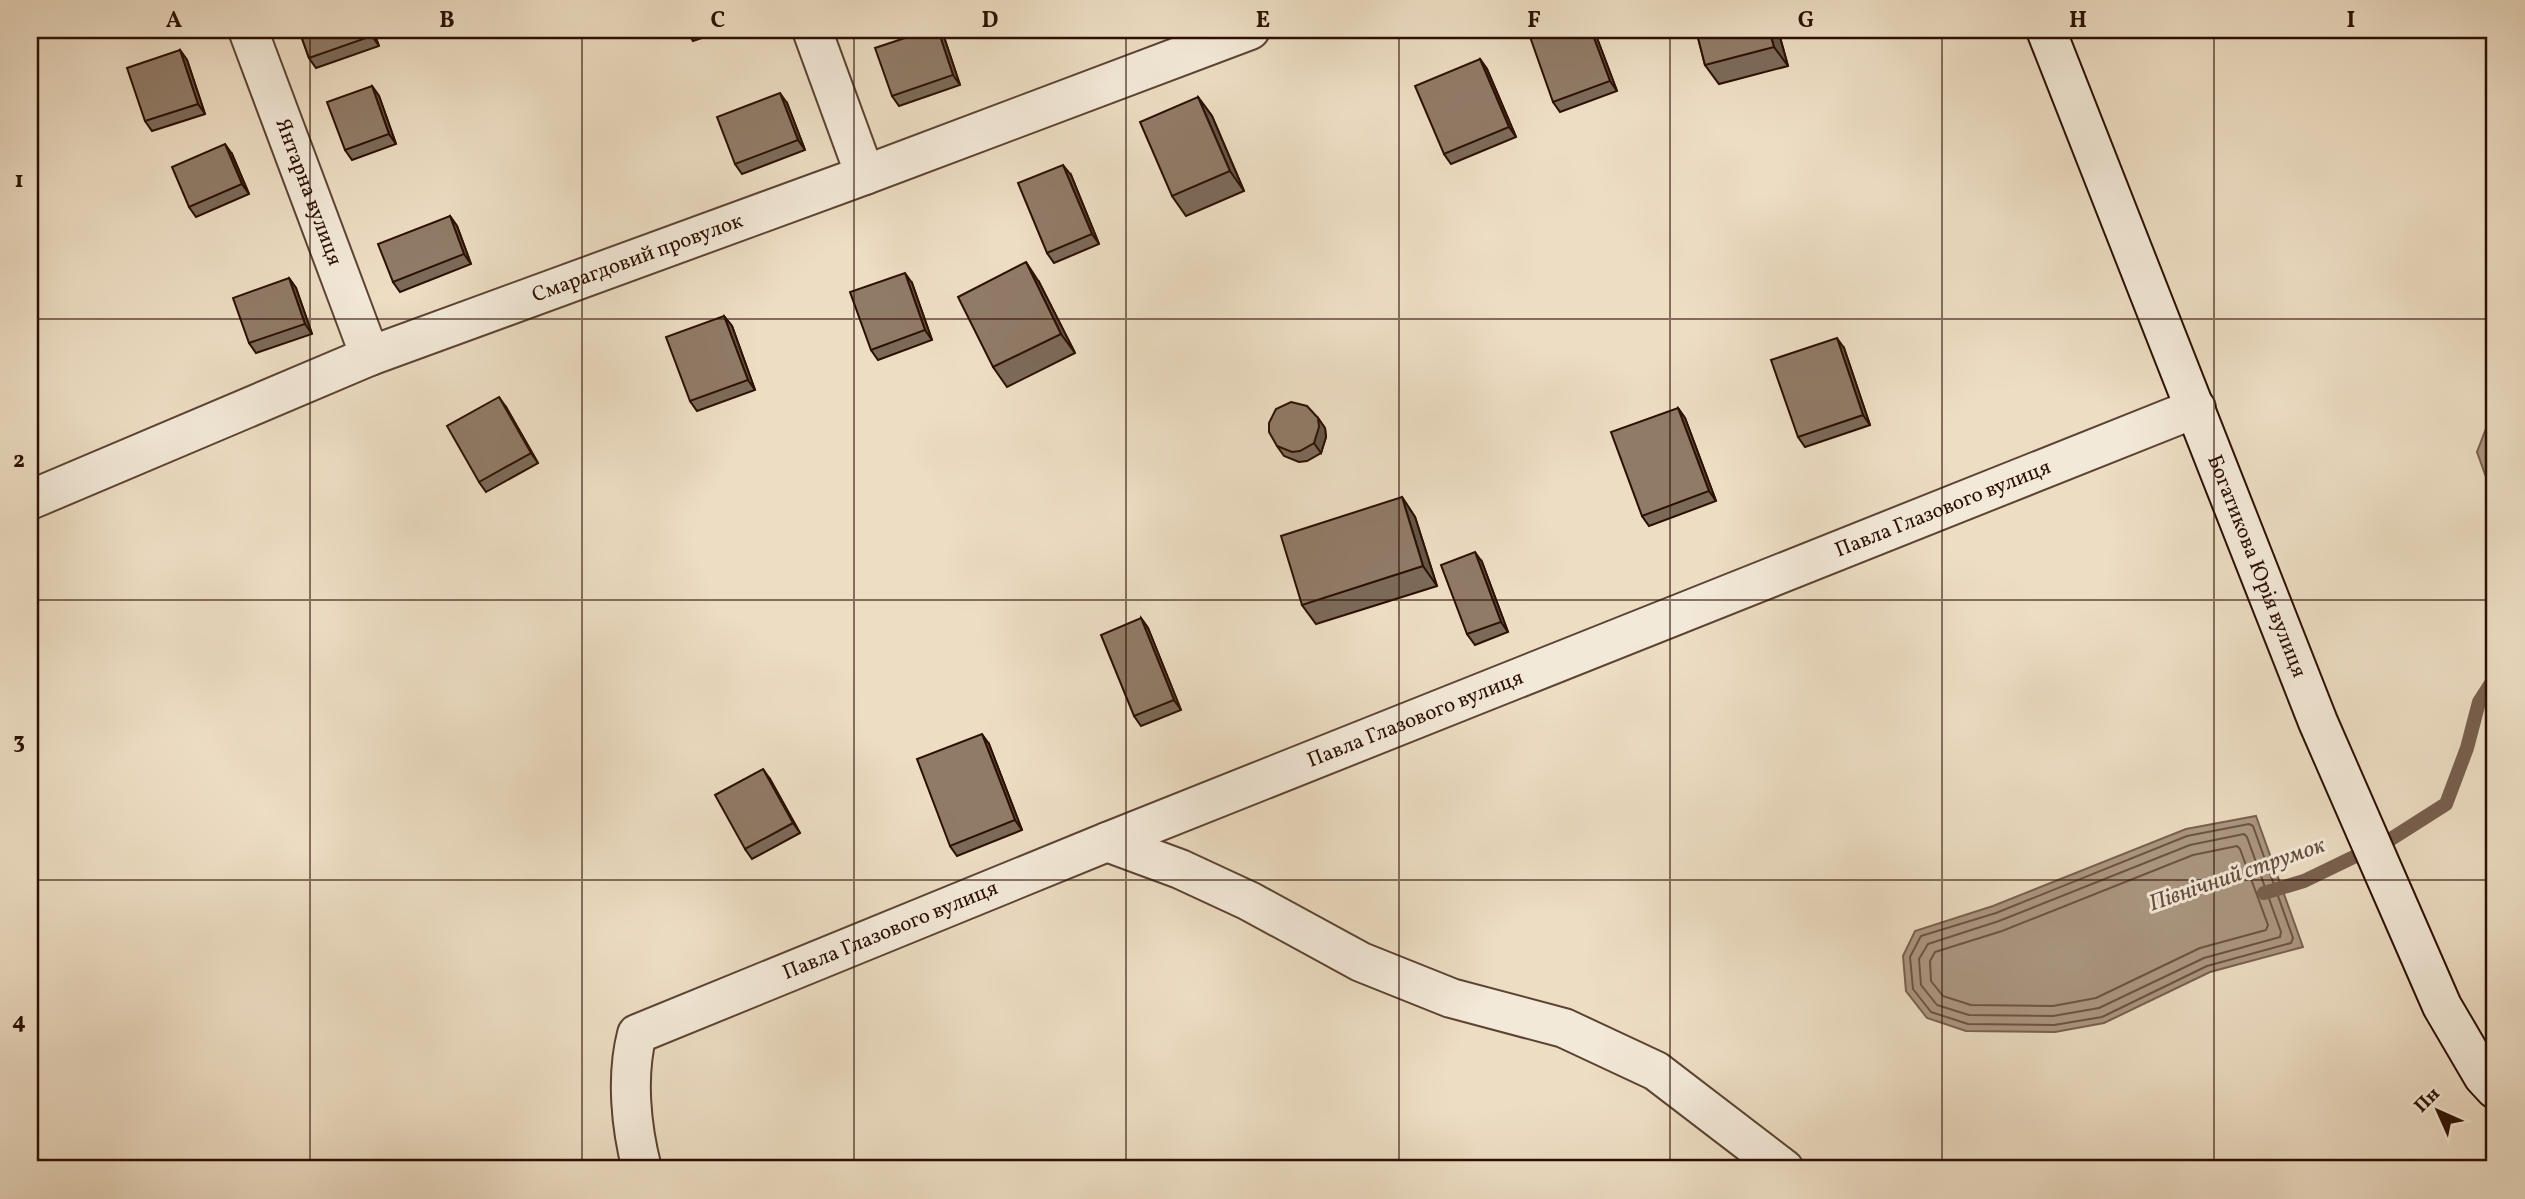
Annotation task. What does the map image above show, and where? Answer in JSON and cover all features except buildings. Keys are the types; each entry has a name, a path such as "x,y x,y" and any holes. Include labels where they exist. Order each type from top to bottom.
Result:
{"street":[{"name":"Янтарна вулиця","path":"248,30 370,356"},
{"path":"812,30 865,175"},
{"name":"Смарагдовий провулок","path":"30,500 370,356 865,175 1250,30"},
{"name":"Богатикова Юрія вулиця","path":"2046,30 2318,722 2437,994 2483,1076 2495,1089"},
{"name":"Павла Глазового вулиця","path":"642,1169 634,1138 632,1091 633,1049 637,1034 1107,842 2196,408"},
{"path":"1107,842 1180,869 1249,901 1361,962 1451,998 1564,1028 1656,1071 1784,1169"}],"water":[{"path":"2495,405 2495,502 2477,452"},
{"path":"2256,816 2303,947 2210,972 2104,1023 2055,1032 1966,1031 1927,1018 1906,991 1903,956 1915,931 1993,906 2186,829"}],"waterway":[{"name":"Північний струмок","path":"2264,893 2304,881 2391,839 2446,804 2467,748 2479,702 2495,677"}]}
